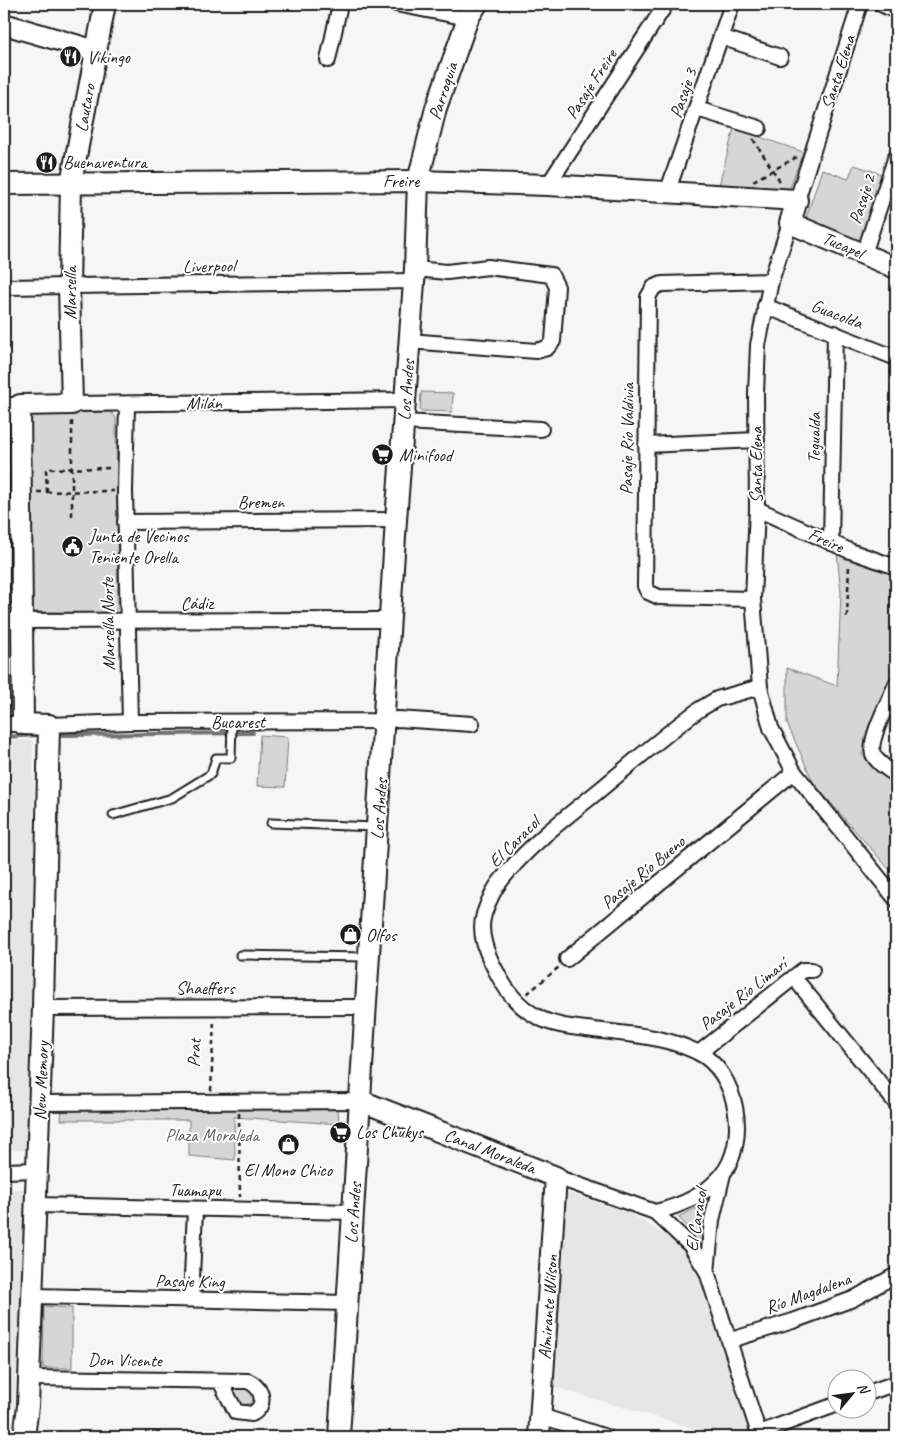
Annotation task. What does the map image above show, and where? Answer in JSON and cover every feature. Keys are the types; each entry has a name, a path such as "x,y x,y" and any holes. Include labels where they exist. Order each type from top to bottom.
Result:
{"street":[{"name":"Lautaro","path":"71,183 105,4"},
{"path":"328,60 340,4"},
{"path":"396,4 472,11"},
{"name":"Pasaje Freire","path":"548,185 666,4"},
{"name":"Pasaje 3","path":"667,193 732,4"},
{"name":"Santa Elena","path":"860,4 771,281 765,306 758,345 757,510 753,599 760,687 771,728 794,772 896,899"},
{"path":"881,4 896,11"},
{"name":"Parroquia","path":"418,181 436,108 472,11"},
{"path":"4,24 96,51"},
{"path":"721,37 780,57"},
{"path":"697,109 759,128"},
{"name":"Pasaje 2","path":"864,254 896,156"},
{"name":"Freire","path":"4,184 418,181 548,185 797,200"},
{"name":"Los Andes","path":"339,1437 396,520 415,275 418,181"},
{"name":"Marsella","path":"71,183 72,404"},
{"name":"Tucapel","path":"790,223 896,268"},
{"name":"Liverpool","path":"4,287 70,287 415,275 488,267 547,274 554,278 557,287 554,341 547,348 536,351 409,341"},
{"name":"Pasaje Río Valdivia","path":"753,599 659,597 648,592 643,580 648,298 654,287 662,284 771,281"},
{"name":"Guacolda","path":"765,306 896,358"},
{"name":"Tegualda","path":"831,543 835,333"},
{"name":"Milán","path":"12,405 405,400"},
{"name":"Marsella Norte","path":"127,404 125,491 130,722"},
{"path":"12,405 19,492 11,524 13,724"},
{"path":"403,422 541,430"},
{"path":"646,445 756,440"},
{"name":"Freire","path":"757,510 850,551 896,568"},
{"name":"Bremen","path":"126,522 396,520"},
{"name":"Cádiz","path":"12,621 390,620"},
{"path":"896,684 873,740 872,752 878,761 896,774"},
{"name":"El Caracol","path":"707,1272 712,1220 723,1174 734,1149 737,1123 735,1102 723,1072 700,1052 662,1040 555,1025 537,1017 518,1002 501,981 484,946 484,915 502,879 570,814 682,722 717,699 760,687"},
{"name":"Bucarest","path":"13,724 385,721 398,719 472,724"},
{"name":"New Memory","path":"24,1437 29,1378 37,1205 49,725"},
{"name":"Pasaje Río Bueno","path":"567,959 794,772"},
{"name":"Pasaje Río Limarí","path":"700,1052 803,970 812,970"},
{"name":"Pasaje Río Limarí","path":"800,985 896,1103"},
{"name":"Shaeffers","path":"43,1008 215,1006 367,1008"},
{"name":"Canal Moraleda","path":"40,1103 361,1101 556,1177 655,1212 691,1246 707,1272 760,1435"},
{"path":"4,1171 38,1170"},
{"name":"El Caracol","path":"655,1212 677,1207 693,1199 708,1189 723,1174"},
{"name":"Almirante Wilson","path":"539,1437 556,1177"},
{"name":"Tuamapu","path":"37,1205 195,1210 240,1209 354,1212"},
{"path":"191,1299 195,1210"},
{"name":"Río Magdalena","path":"730,1340 793,1321 853,1299 896,1275"},
{"name":"Pasaje King","path":"32,1296 346,1303"},
{"name":"Don Vicente","path":"29,1378 220,1381"},
{"path":"878,1390 896,1383"},
{"path":"760,1435 828,1408"},
{"path":"541,1416 606,1437"}],"lane":[{"path":"4,11 5,4"},
{"path":"113,815 172,798 211,774 216,758 231,758 232,722"},
{"path":"271,823 378,827"},
{"path":"240,955 370,957"}],"path":[{"path":"758,146 786,190 797,200"},
{"path":"750,183 814,149"},
{"path":"72,404 72,516"},
{"path":"47,492 46,469 125,468"},
{"path":"19,492 125,491"},
{"path":"847,617 850,551"},
{"path":"518,1002 567,959"},
{"name":"Prat","path":"210,1102 215,1006"},
{"path":"240,1101 240,1209"},
{"path":"896,1119 889,1131 896,1159"}],"shaded area":[{"path":"33,740 35,854 28,1150 4,1150 4,741"},
{"path":"4,1189 26,1189 14,1408 4,1409"},
{"path":"566,1192 632,1214 683,1247 700,1281 751,1437 723,1437 554,1387"}],"green space":[{"path":"734,128 803,152 788,193 718,189"},
{"path":"854,165 885,175 860,242 805,221 822,169 848,179"},
{"path":"421,392 453,393 452,412 420,411"},
{"path":"111,412 116,418 118,608 112,613 35,612 29,606 28,421 33,413"},
{"path":"837,553 896,576 896,671 862,755 896,781 896,877 814,784 787,723 787,668 837,686 841,593"},
{"path":"260,735 288,737 285,787 257,786"},
{"name":"Plaza Moraleda","path":"338,1108 339,1124 234,1117 235,1160 189,1156 189,1120 61,1120 62,1109"},
{"path":"709,1202 701,1240 678,1217"},
{"path":"44,1306 72,1308 72,1368 43,1368"},
{"path":"234,1387 249,1388 255,1395 253,1403 242,1405 235,1398"}],"waterway":[{"path":"62,735 253,733"},
{"path":"4,737 38,735"}],"place":[{"name":"Vikingo","path":"71,57"},
{"name":"Buenaventura","path":"47,162"},
{"name":"Minifood","path":"383,455"},
{"name":"Junta de Vecinos Teniente Orella","path":"73,546"},
{"name":"Olfos","path":"350,935"},
{"name":"Los Chukys","path":"340,1132"},
{"name":"El Mono Chico","path":"288,1145"}]}
